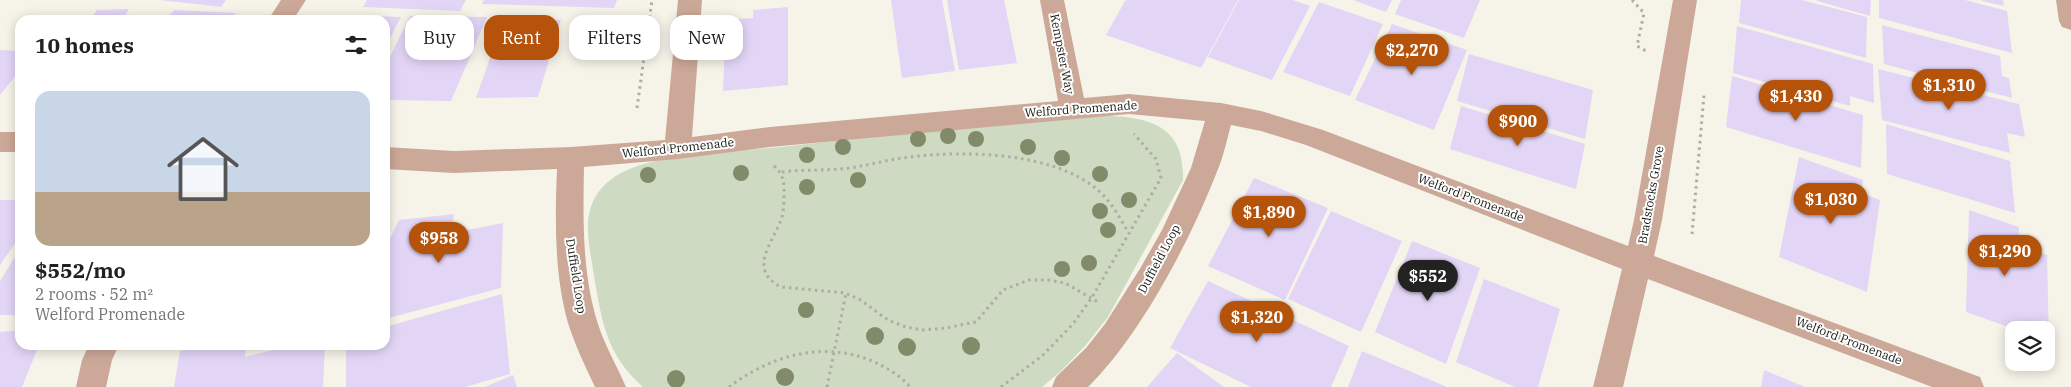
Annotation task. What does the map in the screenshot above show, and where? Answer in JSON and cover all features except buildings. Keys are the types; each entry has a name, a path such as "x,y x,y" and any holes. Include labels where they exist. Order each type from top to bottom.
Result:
{"street":[{"path":"284,15 294,0"},
{"path":"678,150 690,0"},
{"name":"Kempster Way","path":"1052,0 1073,109"},
{"name":"Bradstocks Grove","path":"1608,387 1648,220 1685,0"},
{"path":"2068,0 2071,20"},
{"name":"Welford Promenade","path":"390,158 454,162 571,158 678,150 770,137 1129,104 1221,113 1314,137 1638,263 1969,387"},
{"name":"Duffield Loop","path":"1068,387 1097,358 1116,333 1129,315 1151,276 1173,236 1205,168 1221,113"},
{"path":"0,142 15,142"},
{"name":"Duffield Loop","path":"571,158 568,218 570,256 583,323 611,387"},
{"path":"91,387 97,360 102,350"}],"path":[{"path":"637,108 652,0"},
{"path":"1692,234 1704,88"},
{"path":"1001,387 1023,372 1057,342 1092,299 1128,232 1161,178 1161,168 1155,158 1134,135 1129,126"},
{"path":"782,172 800,169 850,168 891,160 944,155 992,156 1038,163 1086,180 1096,187 1104,195 1128,232"},
{"path":"773,165 782,172 784,187 781,218 767,248 765,261 766,275 775,285 846,293 857,297 881,316 916,329 976,322 1003,290 1029,280 1049,280 1065,283 1100,303"},
{"path":"827,387 846,293"},
{"path":"729,387 753,370 773,360 815,350 854,354 874,361 891,370 910,387"}],"green space":[{"path":"1094,115 1143,120 1157,125 1168,133 1177,144 1182,160 1183,180 1108,317 1085,346 1060,372 1042,387 643,387 631,375 613,350 603,323 600,308 588,237 588,225 589,213 599,191 609,181 625,171 667,158 716,152"}]}
